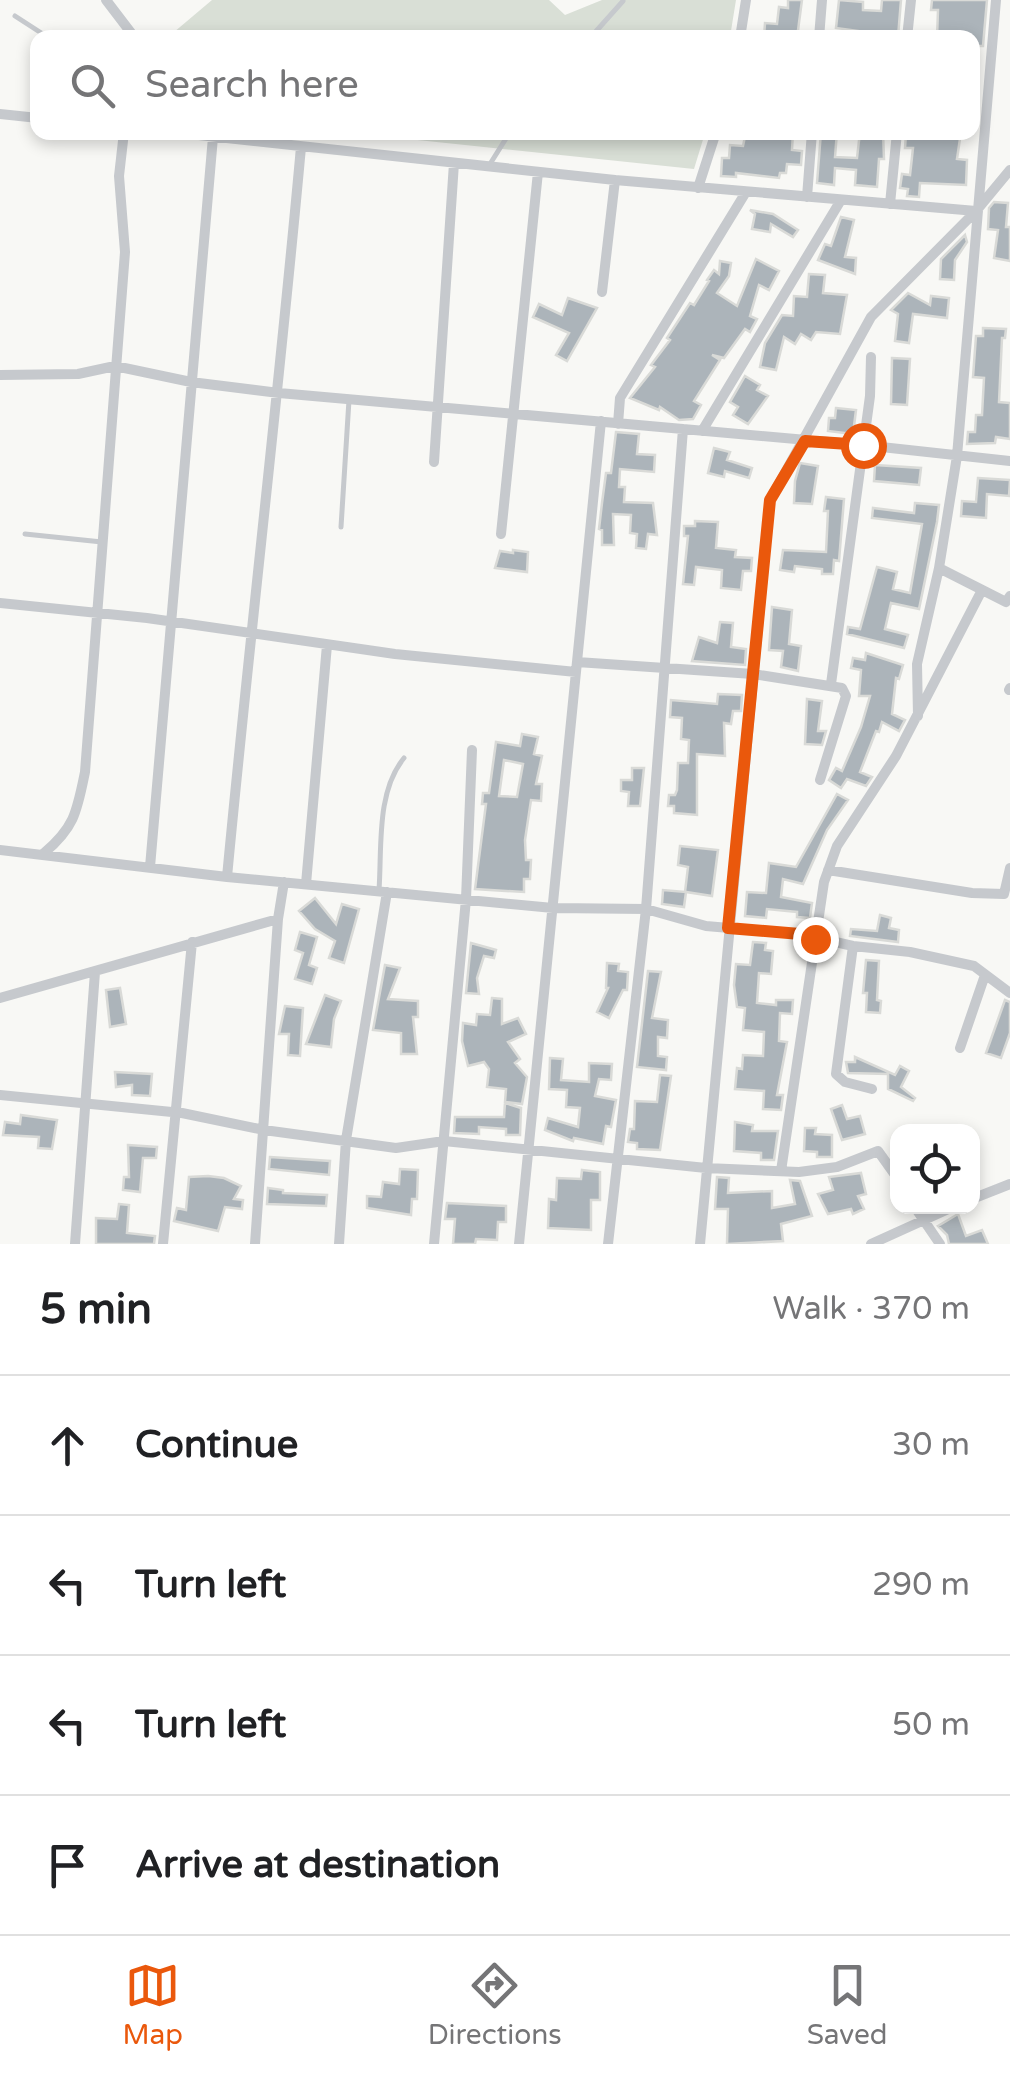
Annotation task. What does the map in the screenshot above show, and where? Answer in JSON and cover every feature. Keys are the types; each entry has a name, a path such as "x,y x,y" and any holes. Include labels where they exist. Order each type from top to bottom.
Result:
{"street":[{"path":"106,0 129,30"},
{"path":"741,30 746,0"},
{"path":"820,30 822,0"},
{"path":"908,30 911,0"},
{"path":"918,716 917,664 939,568 957,456 996,0"},
{"path":"0,114 30,117"},
{"path":"43,853 66,834 77,812 84,772 125,252 119,176 123,140"},
{"path":"150,867 213,140"},
{"path":"240,140 615,180 976,211"},
{"path":"698,188 713,140"},
{"path":"806,197 811,140"},
{"path":"890,204 896,140"},
{"path":"228,877 302,147"},
{"path":"434,462 454,163"},
{"path":"700,1244 770,500 870,317 976,211 1010,170"},
{"path":"501,534 538,172"},
{"path":"602,292 615,180"},
{"path":"618,424 620,398 746,192"},
{"path":"702,431 841,200"},
{"path":"831,684 873,371 870,357"},
{"path":"0,376 78,374 115,366 191,382 279,393 1010,461"},
{"path":"519,1244 601,421"},
{"path":"608,1244 646,909 684,429"},
{"path":"939,568 1009,600"},
{"path":"781,1171 828,870 838,846 918,716 982,590"},
{"path":"0,603 173,622 327,645 577,667 663,666 831,684 842,688 846,696 820,780"},
{"path":"306,884 327,645"},
{"path":"434,1244 466,899 472,750"},
{"path":"0,850 228,877 553,908 646,909 706,926 800,934 974,966 1009,990"},
{"path":"828,870 972,893 1004,894 1010,868"},
{"path":"255,1244 278,919 284,882"},
{"path":"339,1244 346,1140 383,891"},
{"path":"1,997 278,919"},
{"path":"164,1244 192,942"},
{"path":"853,946 836,1074 845,1082 872,1089"},
{"path":"75,1244 95,972"},
{"path":"960,1048 986,975"},
{"path":"0,1106 1,1095 86,1102 176,1112 264,1130 396,1148 444,1141 706,1168 781,1171 836,1167 878,1151 890,1168"},
{"path":"980,1196 1010,1184"},
{"path":"919,1214 940,1244"},
{"path":"871,1244 936,1214"}],"lane":[{"path":"597,30 622,1"},
{"path":"15,16 36,30"},
{"path":"488,167 505,140"},
{"path":"342,527 349,399"},
{"path":"24,534 102,542"},
{"path":"383,891 385,803 394,770 404,758"}],"shaded area":[{"path":"212,0 549,0 565,15 602,0 736,0 731,30 176,30"},
{"path":"418,140 703,140 694,169"}],"building":[{"path":"788,0 802,0 798,30 765,30 765,23 777,24 779,7 788,8"},
{"path":"839,0 863,2 863,10 881,11 882,0 901,0 899,30 836,28"},
{"path":"932,0 987,0 983,46 980,30 937,30 938,10 931,10"},
{"path":"744,140 793,140 792,150 802,151 801,165 787,164 786,173 780,173 779,178 736,173 736,177 721,176 722,158 729,158 730,145 743,146"},
{"path":"820,140 836,140 835,157 857,158 859,140 883,140 884,159 879,159 877,187 855,185 856,170 835,168 834,185 817,183"},
{"path":"906,140 960,140 957,159 967,160 966,185 920,183 919,197 907,196 908,189 900,188 902,174 910,175 913,148 905,148"},
{"path":"994,202 1008,203 1010,261 994,258 998,230 988,229 989,208"},
{"path":"750,210 773,214 798,230 793,237 771,224 770,232 752,229 755,214"},
{"path":"841,217 854,220 845,257 856,258 855,274 818,260 825,244 831,246"},
{"path":"965,235 967,242 955,260 954,280 940,279 941,259"},
{"path":"756,259 779,271 769,290 759,285 750,316 757,319 750,332 745,329 724,358 712,355 720,360 694,401 701,405 693,419 679,420 660,407 659,410 630,398 655,367 651,365 690,303 694,305 714,270 719,274 720,261 731,263 729,276 717,293 737,306"},
{"path":"809,274 825,275 823,293 847,295 840,334 816,332 811,340 801,334 795,344 784,337 776,370 760,367 765,343 782,315 793,316 794,296 807,297"},
{"path":"908,293 930,305 931,296 949,298 947,318 913,314 909,343 895,341 898,314 891,310"},
{"path":"568,298 597,308 567,361 556,355 569,333 533,317 539,304 562,315"},
{"path":"983,328 1006,329 1002,338 999,402 1010,403 1010,439 996,437 995,443 967,444 968,432 975,432 976,415 982,415 984,378 973,377 976,336 983,336"},
{"path":"892,358 910,359 907,405 891,404"},
{"path":"745,376 760,385 757,390 768,396 748,424 733,415 738,407 730,402"},
{"path":"836,408 856,410 853,434 828,431 829,418 835,418"},
{"path":"616,432 639,434 637,454 655,455 654,472 620,469 619,487 625,487 624,502 653,503 657,535 648,534 646,549 636,548 637,534 630,533 631,515 613,514 614,545 602,545 602,503 606,473 611,473"},
{"path":"714,448 730,452 727,460 752,468 749,478 725,471 724,477 708,473"},
{"path":"800,463 818,466 812,504 794,503"},
{"path":"875,465 921,468 919,485 874,481"},
{"path":"978,478 1010,480 1009,496 987,494 986,518 961,516 962,501 976,502"},
{"path":"826,497 844,499 839,561 834,560 833,574 795,566 794,572 780,570 783,550 826,552"},
{"path":"915,503 939,505 919,609 891,603 885,629 908,635 904,648 847,634 848,627 860,629 877,567 897,572 893,589 910,593 922,524 872,518 873,508 914,513"},
{"path":"695,521 718,522 716,548 736,550 735,557 752,558 751,571 743,571 741,590 721,588 722,570 696,567 694,585 683,584 688,536 684,536 684,526 695,526"},
{"path":"500,551 528,552 527,572 495,568"},
{"path":"772,607 792,610 789,644 801,646 798,671 781,667 783,651 769,650"},
{"path":"720,622 733,623 731,647 746,649 745,665 692,661 699,637 717,643"},
{"path":"866,653 903,665 899,679 896,678 892,714 905,720 899,731 882,722 879,732 876,731 860,772 872,777 866,786 847,779 841,788 829,780 836,768 842,771 861,727 870,696 859,696 861,670 851,668 853,658 865,660"},
{"path":"718,694 742,695 741,711 733,711 731,724 724,723 725,756 697,754 697,815 674,813 674,806 668,806 669,795 675,795 677,790 678,763 688,763 689,740 681,739 682,718 670,717 671,700 717,704"},
{"path":"807,699 822,701 818,731 826,731 822,745 805,744"},
{"path":"522,734 538,737 534,754 542,756 536,784 542,784 541,801 531,800 525,840 526,860 531,860 530,879 524,879 524,892 475,889 486,804 482,804 483,793 489,793 496,742 520,746","holes":["504,760 523,764 517,797 499,796"]},
{"path":"632,768 644,768 640,806 628,806 629,792 621,791 621,780 632,780"},
{"path":"837,794 848,800 827,830 803,884 783,879 781,897 812,903 810,918 797,917 797,912 767,909 766,918 745,916 747,892 766,893 769,863 796,867"},
{"path":"680,846 718,850 712,896 686,892 684,907 662,904 663,890 685,892 688,867 678,865"},
{"path":"315,898 336,924 342,904 359,909 344,963 329,958 335,941 315,929 299,911"},
{"path":"880,915 891,918 889,928 899,930 898,942 850,936 851,929 877,931"},
{"path":"300,932 317,937 309,965 317,968 312,984 295,979 303,953 295,950"},
{"path":"753,942 766,943 765,950 773,951 771,974 759,973 757,1003 776,1005 776,1000 793,1000 792,1014 780,1013 779,1041 787,1042 777,1095 783,1095 781,1110 763,1109 764,1091 735,1089 743,1055 763,1056 764,1032 743,1030 745,1008 737,1007 734,985 736,964 750,965"},
{"path":"471,943 496,950 494,958 484,956 477,978 479,994 466,993"},
{"path":"866,960 879,961 880,1013 866,1012"},
{"path":"607,963 619,964 618,971 628,972 627,990 623,990 609,1018 597,1012 608,988"},
{"path":"385,965 400,968 388,999 418,1001 418,1017 413,1017 417,1054 401,1054 401,1033 373,1030"},
{"path":"648,971 661,972 652,1018 668,1020 667,1038 658,1037 658,1056 667,1057 666,1070 637,1067"},
{"path":"120,988 126,1024 110,1027 106,990"},
{"path":"325,995 341,1001 334,1019 331,1047 306,1044"},
{"path":"492,998 502,999 502,1024 518,1018 526,1034 508,1042 520,1059 515,1063 527,1077 522,1104 505,1102 506,1089 487,1087 489,1069 484,1062 468,1066 462,1041 463,1023 476,1025 477,1014 490,1015"},
{"path":"1005,1000 1010,1002 1010,1033 1001,1058 986,1053"},
{"path":"285,1006 303,1008 300,1056 288,1055 289,1034 279,1034"},
{"path":"855,1057 895,1075 900,1066 909,1071 901,1087 915,1098 913,1101 888,1089 888,1074 848,1073 846,1062 855,1062"},
{"path":"550,1058 563,1059 561,1080 589,1082 589,1063 612,1064 611,1080 599,1079 595,1096 616,1100 603,1144 574,1138 573,1141 545,1130 548,1118 578,1127 580,1108 566,1107 567,1090 549,1089"},
{"path":"115,1072 152,1074 150,1096 132,1095 132,1085 116,1087"},
{"path":"660,1075 671,1076 660,1150 637,1149 637,1143 628,1142 630,1129 634,1129 635,1101 657,1102"},
{"path":"505,1103 521,1108 520,1135 506,1135 506,1129 479,1127 479,1134 454,1133 455,1117 504,1117"},
{"path":"842,1105 847,1119 860,1116 865,1134 842,1140 831,1109"},
{"path":"21,1115 57,1120 52,1149 38,1148 39,1137 3,1135 5,1122 20,1124"},
{"path":"735,1122 753,1125 752,1131 778,1131 774,1160 761,1160 761,1153 734,1151"},
{"path":"805,1128 816,1128 815,1134 832,1135 832,1157 817,1157 817,1152 804,1151"},
{"path":"128,1145 157,1147 156,1158 143,1158 140,1192 123,1190 124,1177 129,1177"},
{"path":"270,1157 330,1161 329,1175 269,1169"},
{"path":"400,1169 418,1170 417,1199 412,1199 411,1215 367,1208 367,1196 381,1197 383,1182 399,1184"},
{"path":"582,1170 600,1172 600,1200 591,1200 591,1230 548,1228 549,1199 556,1200 557,1178 581,1179"},
{"path":"861,1173 866,1194 858,1196 864,1209 853,1214 851,1209 828,1214 818,1194 833,1190 829,1177"},
{"path":"208,1176 241,1186 234,1199 243,1200 242,1209 225,1207 218,1231 174,1221 177,1208 186,1210 189,1177"},
{"path":"717,1177 729,1178 728,1193 772,1191 772,1208 795,1204 790,1180 800,1181 812,1216 781,1224 783,1241 727,1244 728,1209 715,1209"},
{"path":"268,1188 283,1193 327,1195 326,1206 267,1204"},
{"path":"447,1203 506,1206 506,1222 498,1222 497,1240 453,1244 455,1219 445,1219"},
{"path":"119,1204 129,1205 127,1233 155,1236 154,1244 96,1244 96,1218 117,1219"},
{"path":"958,1214 966,1236 982,1230 988,1244 949,1244 938,1226"}],"route":[{"path":"815,939 800,934 728,928 770,500 805,441 863,445"}]}
